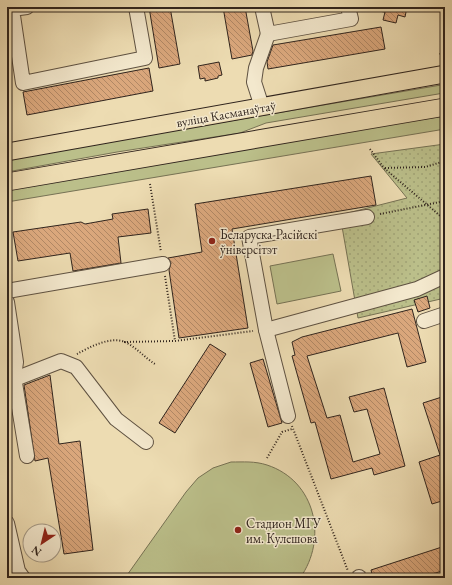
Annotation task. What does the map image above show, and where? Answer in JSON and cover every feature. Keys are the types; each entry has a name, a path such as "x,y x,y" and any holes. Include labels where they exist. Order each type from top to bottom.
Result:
{"main road":[{"name":"вуліца Касманаўтаў","path":"7,152 262,107 444,69"},
{"path":"7,182 445,107"}],"lane":[{"path":"26,7 12,9 23,83 145,58 136,7"},
{"path":"262,7 268,34 256,68 254,82 262,107"},
{"path":"268,34 351,19 348,7"},
{"path":"291,422 266,330 249,237 367,217"},
{"path":"7,291 163,264"},
{"path":"266,330 417,289 445,276"},
{"path":"7,302 16,362 12,378 27,456"},
{"path":"424,321 445,314"},
{"path":"12,378 61,361 76,368 116,419 146,442"},
{"path":"7,524 18,571 23,578"}],"path":[{"path":"444,69 440,52 445,52"},
{"path":"370,149 384,168 445,220"},
{"path":"384,168 425,167 445,161"},
{"path":"367,217 426,203 445,201"},
{"path":"61,361 90,347 106,342 175,341 266,330"},
{"path":"124,342 156,364"},
{"path":"267,458 282,432 291,422 356,577"}],"green space":[{"path":"441,85 444,93 266,123 240,133 117,152 7,172 7,159"},
{"path":"445,116 445,129 7,202 7,190 351,130"},
{"path":"445,144 445,298 358,318 340,215 407,198 371,154"},
{"path":"333,254 341,291 277,304 270,266"},
{"name":"Стадион МГУ им. Кулешова","path":"231,462 254,462 267,465 284,473 297,484 306,498 312,513 315,529 314,546 309,563 300,578 125,578 186,492 198,478 213,468"}],"building":[{"path":"149,7 170,7 180,64 159,68"},
{"path":"223,7 245,7 253,51 252,55 232,59"},
{"path":"379,7 407,7 405,17 398,15 396,23 383,20 385,12 378,11"},
{"path":"381,27 385,49 268,69 267,62 273,45"},
{"path":"219,62 222,75 218,76 218,78 205,81 205,78 200,79 198,66"},
{"path":"149,68 153,91 27,115 23,92"},
{"path":"371,176 376,205 232,229 248,328 179,338 169,270 171,263 168,258 202,252 195,204"},
{"path":"148,209 151,233 118,237 121,263 73,271 70,253 18,261 13,232 81,222 85,224 113,219 112,214"},
{"path":"427,296 430,308 418,312 414,300"},
{"path":"412,309 426,362 407,367 398,333 307,356 327,418 340,415 353,462 380,454 367,409 354,412 349,397 384,388 405,466 374,475 372,468 331,479 315,422 311,423 292,356 295,355 292,342 302,337"},
{"path":"210,344 226,354 175,433 159,423"},
{"path":"263,359 282,423 268,427 250,363"},
{"path":"50,375 59,444 80,441 93,550 64,554 62,542 62,523 59,523 48,458 35,461 24,385"},
{"path":"445,396 445,500 432,504 419,462 440,455 423,403"},
{"path":"445,546 445,570 426,576 426,578 373,578 371,570"}],"place":[{"name":"Беларуска-Расійскі ўніверсітэт","path":"212,241"},
{"name":"Стадион МГУ им. Кулешова","path":"238,530"}]}
